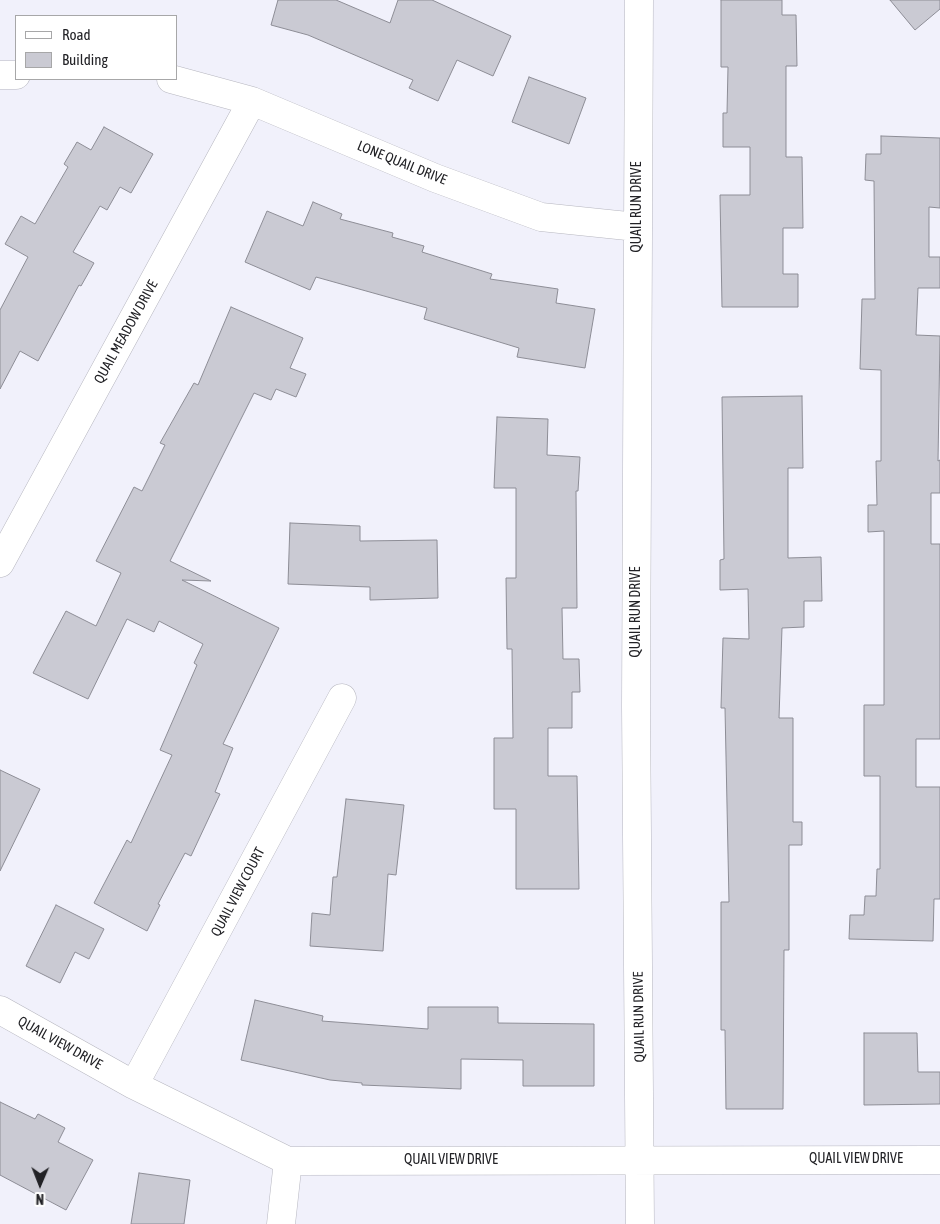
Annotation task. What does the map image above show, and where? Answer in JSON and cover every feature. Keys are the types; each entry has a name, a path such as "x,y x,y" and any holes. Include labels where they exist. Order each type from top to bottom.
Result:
{"street":[{"name":"QUAIL RUN DRIVE","path":"639,0 636,706 640,1224"},
{"path":"0,75 15,75"},
{"name":"LONE QUAIL DRIVE","path":"175,80 252,101 435,178 541,217 637,227"},
{"name":"QUAIL MEADOW DRIVE","path":"0,563 252,101"},
{"name":"QUAIL VIEW COURT","path":"134,1085 342,698"},
{"name":"QUAIL VIEW DRIVE","path":"0,1010 134,1085 288,1161 940,1160"},
{"path":"281,1224 288,1161"}],"building":[{"path":"278,0 336,0 390,23 398,0 432,0 511,36 493,76 457,60 438,101 409,88 413,80 308,35 271,25"},
{"path":"721,0 782,0 782,15 796,15 797,66 786,66 786,157 802,157 803,228 783,228 783,274 798,274 798,307 722,307 720,195 750,195 750,147 723,147 723,113 727,113 728,67 721,67"},
{"path":"890,0 940,0 940,9 915,30"},
{"path":"529,77 586,98 569,144 512,122"},
{"path":"104,127 153,154 131,193 120,187 107,210 100,206 73,252 94,263 81,286 79,285 38,361 20,351 0,389 0,310 28,257 5,244 21,216 35,224 68,167 64,164 77,142 91,150"},
{"path":"881,136 940,138 940,208 929,207 929,257 940,257 940,288 918,288 916,335 940,336 938,461 940,460 940,493 931,493 931,544 940,544 940,739 916,739 916,787 940,787 940,899 934,899 933,941 849,939 850,915 864,915 865,896 876,896 877,869 880,869 880,776 864,776 864,705 884,705 884,531 868,532 868,505 877,505 876,461 881,461 881,370 860,369 862,299 875,299 874,181 865,180 866,154 881,154"},
{"path":"313,202 342,214 340,219 393,233 392,237 424,246 422,252 492,274 490,279 558,289 556,303 595,309 585,368 517,357 519,348 424,319 427,308 316,277 310,290 245,262 267,211 303,226"},
{"path":"231,307 303,338 290,368 306,374 296,397 276,389 271,400 254,393 170,561 211,581 182,580 279,628 223,744 233,748 215,792 220,794 191,856 185,853 158,904 160,905 147,931 94,903 127,840 131,843 172,755 160,750 197,665 194,663 203,644 159,621 154,632 127,619 88,699 33,673 66,611 96,626 121,573 96,561 134,487 142,491 165,445 160,443 194,383 198,385"},
{"path":"802,396 803,468 788,468 788,558 821,557 822,601 804,601 804,627 782,628 779,718 793,718 793,822 802,822 802,845 789,845 789,950 784,950 783,1109 726,1109 725,1030 721,1030 721,902 729,902 725,708 721,708 723,638 749,639 748,589 720,590 720,560 724,559 722,397"},
{"path":"497,417 548,419 547,455 580,457 578,491 576,491 577,608 562,608 563,659 579,659 580,692 572,692 572,728 548,728 548,776 577,776 579,889 516,889 516,809 494,809 494,738 513,738 512,649 507,649 506,578 516,578 516,488 494,488"},
{"path":"290,523 360,526 360,541 437,540 438,598 370,600 370,587 288,584"},
{"path":"0,770 40,789 0,871"},
{"path":"346,799 404,805 396,875 388,874 383,951 310,946 312,913 330,915 333,877 337,877"},
{"path":"56,905 104,929 89,959 75,952 60,983 26,966"},
{"path":"255,1000 323,1016 322,1021 428,1029 428,1007 498,1007 498,1023 594,1024 594,1086 523,1086 523,1060 461,1059 461,1089 362,1085 362,1083 330,1080 241,1060"},
{"path":"864,1033 917,1033 918,1072 940,1072 940,1104 864,1105"},
{"path":"0,1102 35,1119 38,1114 65,1128 58,1142 93,1160 66,1210 0,1175"},
{"path":"139,1173 190,1180 184,1224 131,1224"}]}
